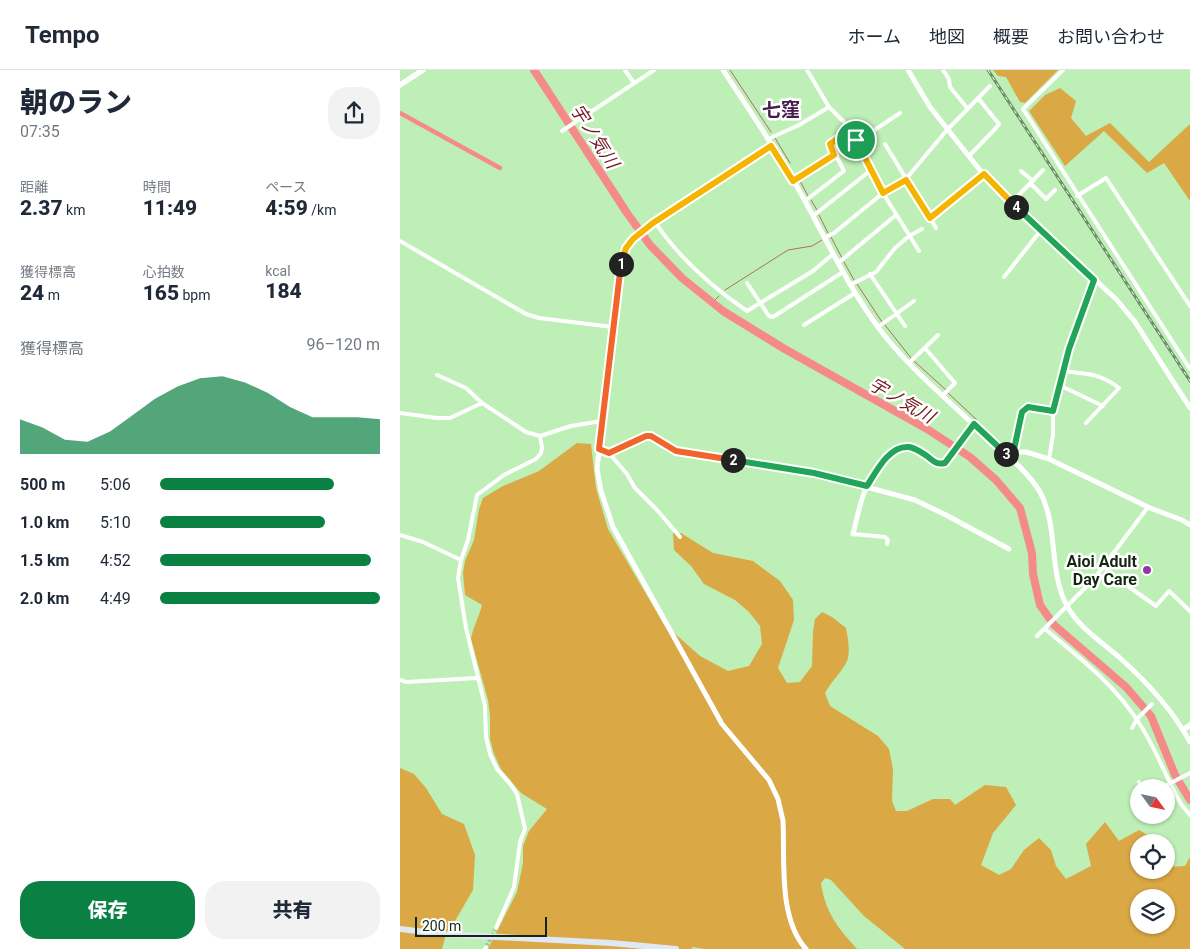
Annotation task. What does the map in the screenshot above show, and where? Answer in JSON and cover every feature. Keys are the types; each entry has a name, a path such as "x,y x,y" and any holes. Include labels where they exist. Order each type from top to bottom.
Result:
{"main road":[{"path":"400,85 423,70"},
{"path":"1183,730 1190,725"},
{"path":"400,929 442,934 611,943 676,949"}],"street":[{"path":"625,70 634,83"},
{"path":"562,131 654,70"},
{"path":"725,70 805,201 842,272 878,327 909,363 942,396 1011,456 1041,494 1050,527 1054,568 1067,606 1085,629 1137,674 1183,730 1190,742"},
{"path":"807,70 829,107 850,130 883,193 919,251"},
{"path":"908,70 930,107 984,174 1011,203 1116,299 1134,322 1190,408"},
{"path":"943,70 949,79 950,87 968,109"},
{"path":"1063,70 1022,109 1190,369"},
{"path":"824,238 883,193 906,180 947,130 990,86"},
{"path":"969,156 998,124 978,98"},
{"path":"768,139 798,125 829,107"},
{"path":"856,140 900,113"},
{"path":"805,201 844,171 834,155 830,144 850,130"},
{"path":"885,144 936,228"},
{"path":"771,146 654,223 633,239 626,248 621,261 597,469 601,491 613,526 722,724 764,773 774,790 783,821 786,901 793,927 806,949"},
{"path":"793,181 834,155"},
{"path":"812,216 870,170"},
{"path":"1011,203 1043,170"},
{"path":"1021,171 1046,199 1055,190"},
{"path":"930,218 984,174"},
{"path":"1077,196 1106,178 1190,306"},
{"path":"838,263 896,215"},
{"path":"654,223 679,252 723,294 747,311 813,271 833,254"},
{"path":"850,285 876,272 890,254 909,236 922,228"},
{"path":"1004,277 1041,230"},
{"path":"400,241 526,314 539,318 613,327"},
{"path":"746,283 769,316 773,318 842,272"},
{"path":"870,274 905,326"},
{"path":"1049,459 1053,436 1053,411 1062,371 1094,280"},
{"path":"804,325 855,293"},
{"path":"878,327 914,301"},
{"path":"909,363 938,335"},
{"path":"925,348 955,383 942,396"},
{"path":"1062,371 1099,375 1110,380 1119,388 1086,423"},
{"path":"437,375 466,388 482,403 499,412 526,432 540,436 571,426 602,421"},
{"path":"1059,385 1103,406"},
{"path":"400,413 450,418 482,403"},
{"path":"1011,456 1022,412 1028,407 1053,411"},
{"path":"888,544 888,540 885,537 853,534 867,486 887,457 905,447 914,448 939,464 945,463 974,424"},
{"path":"496,928 514,887 520,842 526,828 516,794 497,769 490,754 486,737 485,706 466,628 458,578 477,495 504,475 536,459 541,453 542,448 540,436"},
{"path":"609,453 646,436 655,438 666,446 682,453 814,473 915,500 1010,549"},
{"path":"599,449 609,453 627,474 635,488 680,537"},
{"path":"1011,456 1026,452 1049,459 1148,507 1190,525"},
{"path":"1037,636 1104,566 1148,507"},
{"path":"400,535 423,542 461,560"},
{"path":"1104,566 1156,606 1169,591 1190,611"},
{"path":"1045,629 1112,686 1137,718 1168,779"},
{"path":"400,680 406,682 477,678"},
{"path":"1132,728 1137,718 1152,704"},
{"path":"1175,780 1188,774"},
{"path":"1175,793 1190,815"}],"shaded area":[{"path":"993,70 1058,70 1025,103 1020,102 1006,77 998,76"},
{"path":"1060,88 1076,101 1071,118 1086,136 1110,123 1149,162 1190,124 1190,201 1164,163 1147,173 1104,131 1065,166 1029,111 1045,95"},
{"path":"577,443 591,444 596,488 608,529 663,623 700,656 728,671 749,666 762,644 760,626 749,612 735,600 704,584 691,566 674,550 673,533 681,533 713,553 753,561 780,581 793,600 794,620 778,668 787,683 800,682 812,666 815,619 822,612 846,628 849,646 848,660 825,693 830,706 878,736 889,749 893,769 892,801 896,811 907,811 933,799 950,799 955,805 985,785 1006,787 1016,805 993,833 981,865 999,875 1011,869 1024,850 1039,838 1051,850 1056,866 1066,879 1091,866 1086,844 1105,822 1119,841 1130,835 1130,879 1175,879 1175,867 1185,866 1190,857 1190,949 905,949 864,916 831,880 825,878 821,883 829,911 838,927 857,949 704,949 693,947 691,949 488,949 517,892 523,863 523,846 529,831 547,809 521,793 501,769 494,754 490,739 488,700 471,639 482,605 465,595 463,573 465,561 474,540 479,509 483,498 503,486 539,471"},
{"path":"400,768 414,774 426,788 442,814 464,824 475,855 473,890 445,938 442,949 400,949"},
{"path":"1139,830 1146,834 1132,834"}],"waterway":[{"name":"宇ノ気川","path":"534,70 627,213 650,245 682,278 723,311 783,348 927,429 970,457 996,480 1020,508 1032,553 1033,574 1040,605 1054,625 1126,687 1151,716 1175,775 1190,800"},
{"path":"730,70 771,132"},
{"path":"400,113 500,168"},
{"path":"775,138 790,163"},
{"path":"800,181 808,196"},
{"path":"811,200 817,210"},
{"path":"819,215 828,233"},
{"path":"831,237 842,258"},
{"path":"725,290 788,250 812,246 822,240"},
{"path":"844,262 854,280"},
{"path":"857,284 882,322"},
{"path":"713,302 719,296"},
{"path":"885,325 911,358"},
{"path":"914,361 946,390"},
{"path":"948,393 977,420"}],"tunnel":[{"path":"486,947 496,928"}],"railway":[{"path":"988,70 1190,381"}],"place":[{"name":"Aioi Adult Day Care","path":"1147,570"}],"district":[{"name":"七窪","path":"781,109"}],"route":[{"path":"850,130 856,140 883,193 906,180 930,218 984,174 1005,197 1094,280 1062,371 1053,411 1028,407 1022,412 1013,454 1008,457 974,424 948,462 939,464 914,448 905,447 892,452 887,457 867,486 814,473 682,453 671,449 651,436 646,436 609,453 599,449 621,261 626,248 633,239 653,223 771,146 793,181 834,155 830,144 850,130"}]}
